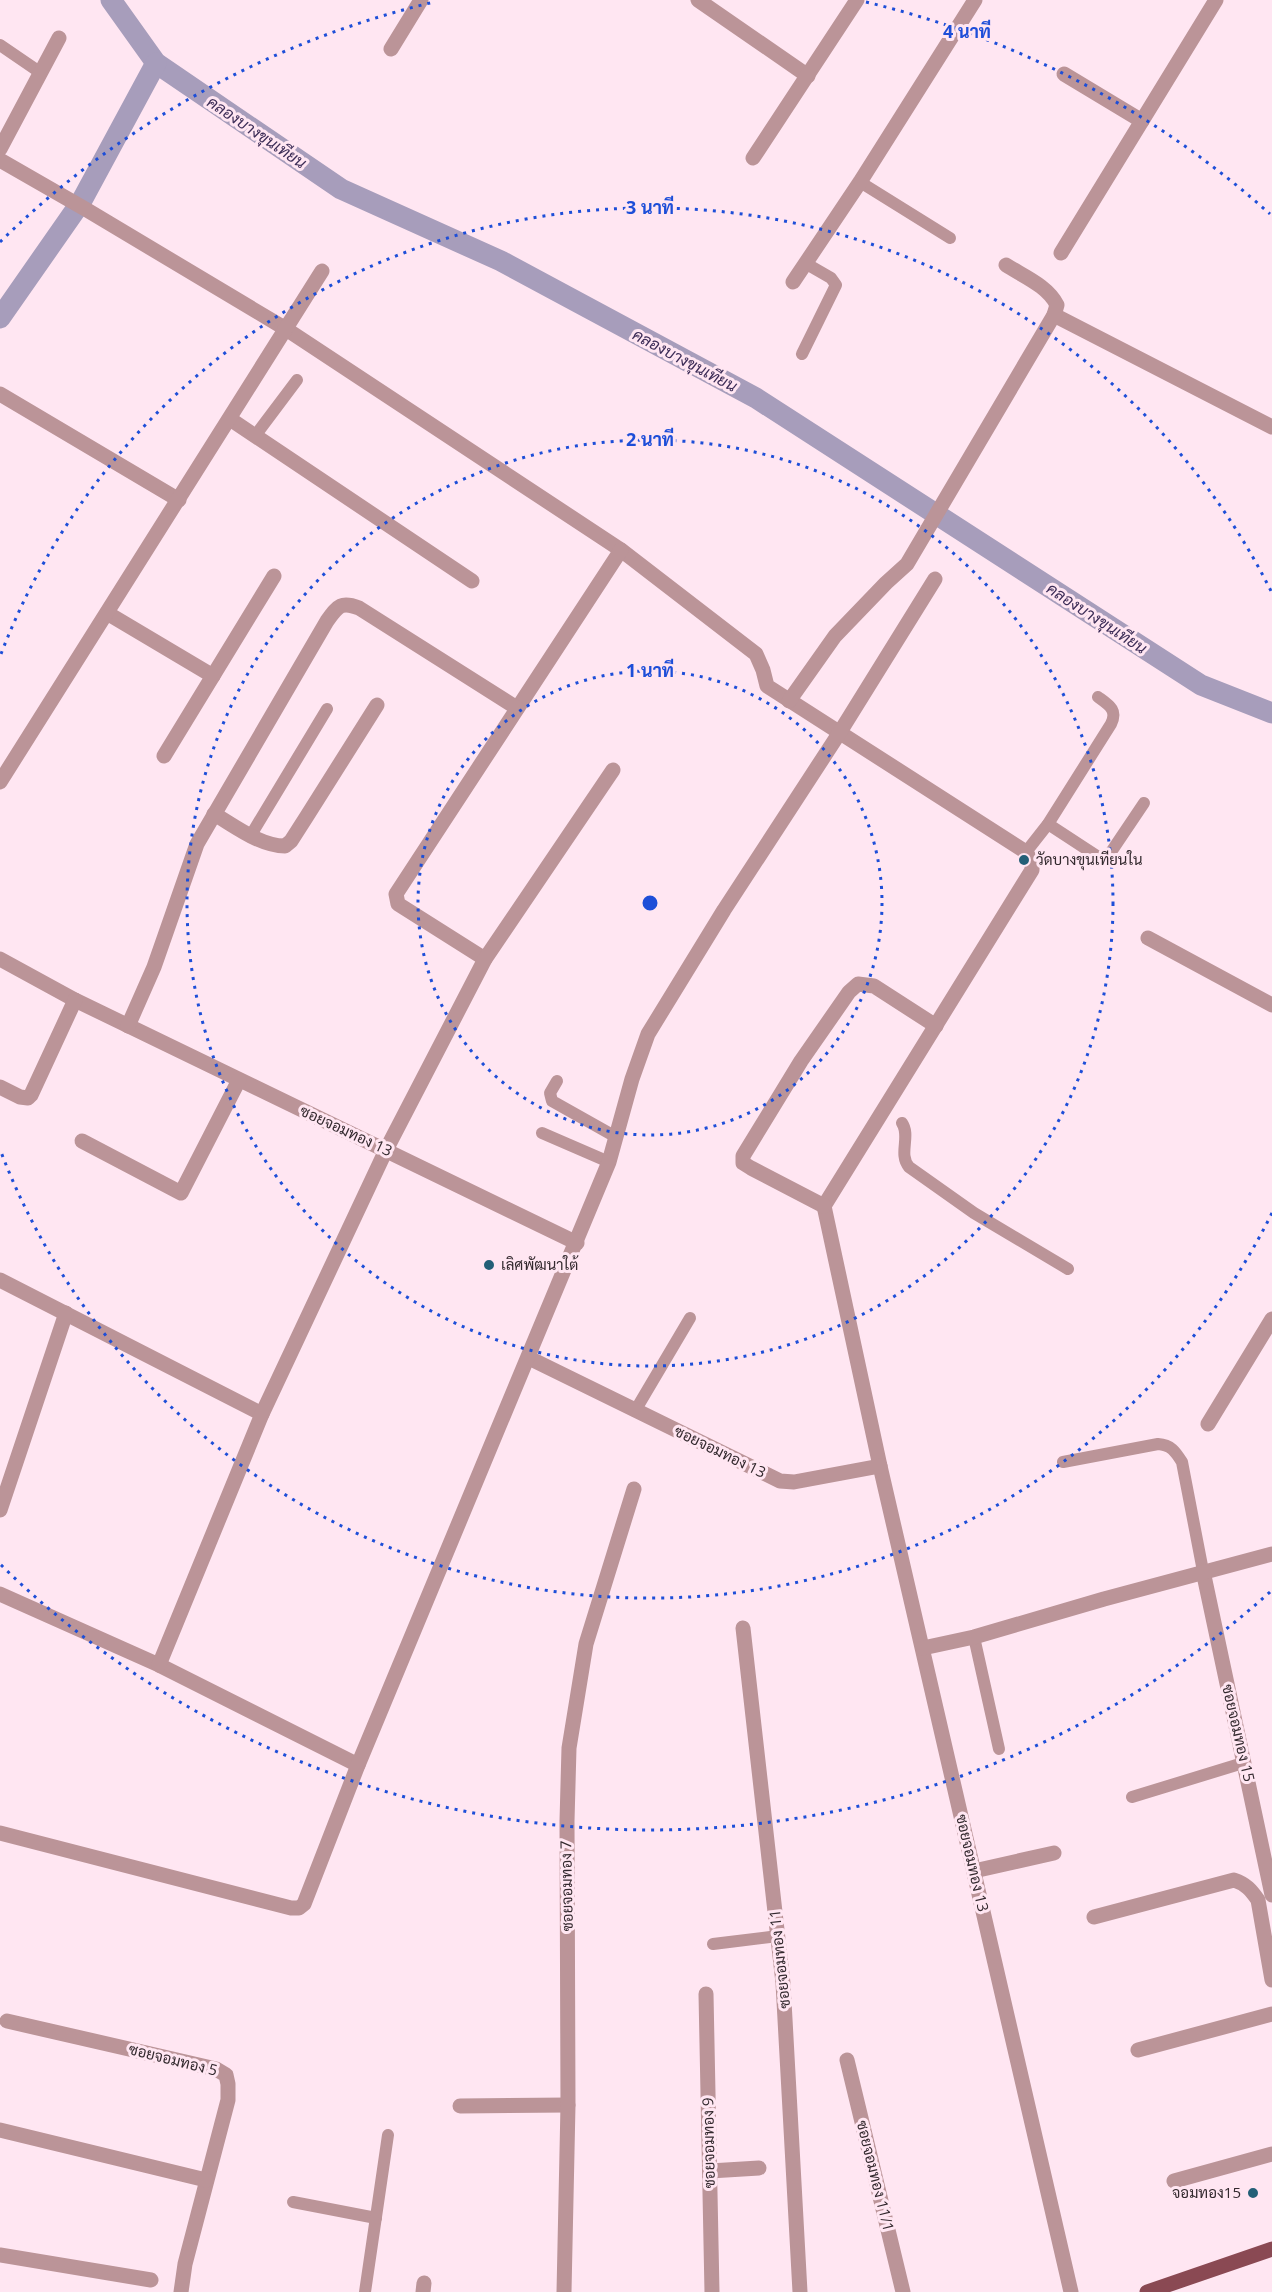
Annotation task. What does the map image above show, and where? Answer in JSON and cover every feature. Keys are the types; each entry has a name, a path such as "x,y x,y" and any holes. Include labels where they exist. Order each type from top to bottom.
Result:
{"main road":[{"path":"1147,2292 1272,2249"}],"street":[{"path":"391,50 421,0"},
{"path":"698,0 808,76"},
{"path":"753,158 857,0"},
{"path":"793,282 860,182 975,0"},
{"path":"1061,253 1216,0"},
{"path":"0,149 60,38"},
{"path":"1064,74 1142,121"},
{"path":"0,160 68,198 286,329 621,550 756,654 763,670 765,684 1026,852 1032,862 1032,870 936,1026 887,1112 824,1206 880,1466"},
{"path":"789,701 835,636 907,564 1054,315 1057,305 1050,295 1006,265"},
{"path":"0,782 322,271"},
{"path":"1054,315 1272,428"},
{"path":"0,394 179,500"},
{"path":"230,419 472,581"},
{"path":"485,959 398,903 396,894 621,550"},
{"path":"164,756 274,576"},
{"path":"0,1833 296,1909 304,1904 358,1765 577,1244 609,1162 632,1079 648,1034 724,910 840,732 935,579"},
{"path":"128,1026 154,967 197,843 327,621 340,606 346,604 359,608 517,708"},
{"path":"107,613 213,676"},
{"path":"214,814 251,835 277,846 285,846 291,841 377,705"},
{"path":"159,1665 262,1414 386,1150 485,959 613,770"},
{"path":"1148,938 1272,1005"},
{"name":"ซอยจอมทอง 13","path":"0,959 75,1000 577,1244"},
{"path":"824,1206 751,1168 742,1160 801,1061 849,992 858,984 874,986 936,1026"},
{"path":"0,1087 20,1098 28,1098 31,1095 75,1000"},
{"path":"82,1141 181,1193 239,1080"},
{"path":"0,1280 262,1414"},
{"path":"0,1510 66,1313"},
{"path":"1208,1424 1272,1319"},
{"name":"ซอยจอมทอง 13","path":"529,1358 780,1481 794,1482 880,1466 1071,2292"},
{"name":"ซอยจอมทอง 7","path":"564,2292 568,2105 569,1748 586,1644 634,1489"},
{"path":"923,1648 974,1637 1203,1571 1272,1554"},
{"name":"ซอยจอมทอง 15","path":"1203,1571 1243,1763 1269,1866 1272,1895"},
{"path":"0,1594 159,1665 358,1765"},
{"name":"ซอยจอมทอง 11","path":"742,1628 786,2022 800,2292"},
{"path":"974,1871 1054,1853"},
{"path":"1094,1917 1234,1880 1243,1883 1258,1900 1272,1980"},
{"name":"ซอยจอมทอง 9","path":"706,1994 712,2292"},
{"path":"1138,2050 1272,2014"},
{"name":"ซอยจอมทอง 5","path":"7,2021 216,2069 226,2074 228,2100 185,2264 181,2292"},
{"name":"ซอยจอมทอง 11/1","path":"846,2060 903,2292"},
{"path":"460,2106 568,2105"},
{"path":"0,2130 206,2180"},
{"path":"1174,2181 1272,2154"},
{"path":"710,2171 759,2168"},
{"path":"0,2255 151,2280"}],"lane":[{"path":"0,45 41,73"},
{"path":"860,182 950,238"},
{"path":"802,354 836,285 831,278 806,263"},
{"path":"255,436 297,380"},
{"path":"1026,852 1048,824 1113,719 1113,708 1098,697"},
{"path":"251,835 327,708"},
{"path":"1048,824 1103,860 1107,858 1144,803"},
{"path":"557,1081 550,1093 552,1101 616,1137"},
{"path":"902,1123 906,1132 904,1161 909,1167 974,1214 1068,1269"},
{"path":"542,1133 609,1162"},
{"path":"635,1411 690,1318"},
{"path":"1063,1462 1158,1444 1167,1445 1175,1450 1182,1462 1203,1571"},
{"path":"974,1637 999,1749"},
{"path":"1132,1797 1243,1763"},
{"path":"714,1944 778,1936"},
{"path":"365,2292 388,2135"},
{"path":"293,2202 376,2218"}],"waterway":[{"name":"คลองบางขุนเทียน","path":"111,0 156,63 341,189 501,261 756,398 1201,685 1272,713"},
{"path":"0,318 81,202 156,63"}],"place":[{"name":"วัดบางขุนเทียนใน","path":"1024,860"},
{"name":"เลิศพัฒนาใต้","path":"489,1265"},
{"name":"จอมทอง15","path":"1253,2193"}]}
